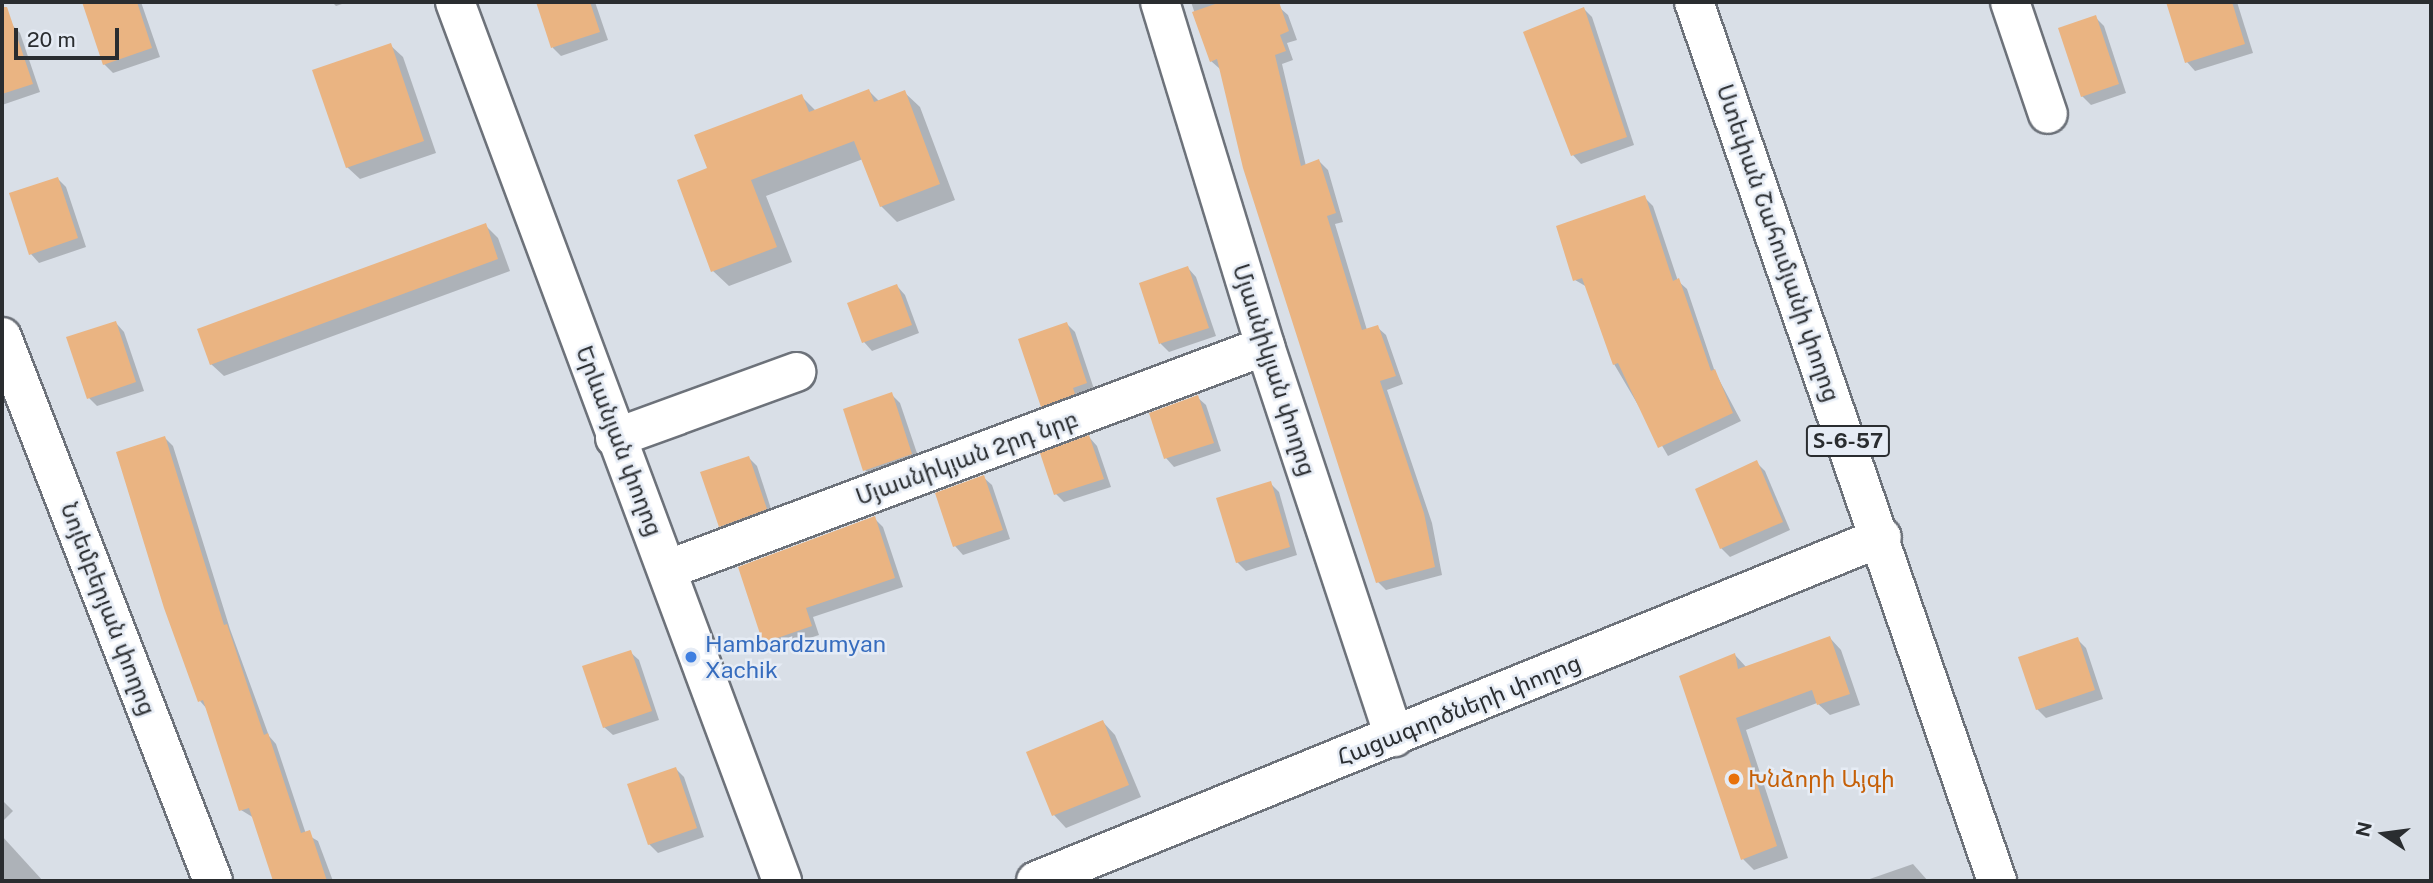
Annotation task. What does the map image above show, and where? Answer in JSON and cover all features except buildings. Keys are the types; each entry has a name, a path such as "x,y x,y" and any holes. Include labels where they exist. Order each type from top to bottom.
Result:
{"street":[{"name":"Երևանյան փողոց","path":"455,2 615,438 669,569 782,881"},
{"name":"Մյասնիկյան փողոց","path":"1160,2 1265,346 1394,737"},
{"name":"Ստեփան Շահումյանի փողոց","path":"1694,2 1882,537 1997,881"},
{"path":"2010,2 2048,114"},
{"name":"Նոյեմբերյան փողոց","path":"2,337 214,881"},
{"name":"Մյասնիկյան 2րդ նրբ","path":"669,569 1265,346"},
{"path":"615,438 796,372"},
{"name":"Հացագործների փողոց","path":"1035,881 1882,537"}],"place":[{"name":"Hambardzumyan Xachik","path":"691,657"},
{"name":"Խնձորի Այգի","path":"1734,779"}]}
